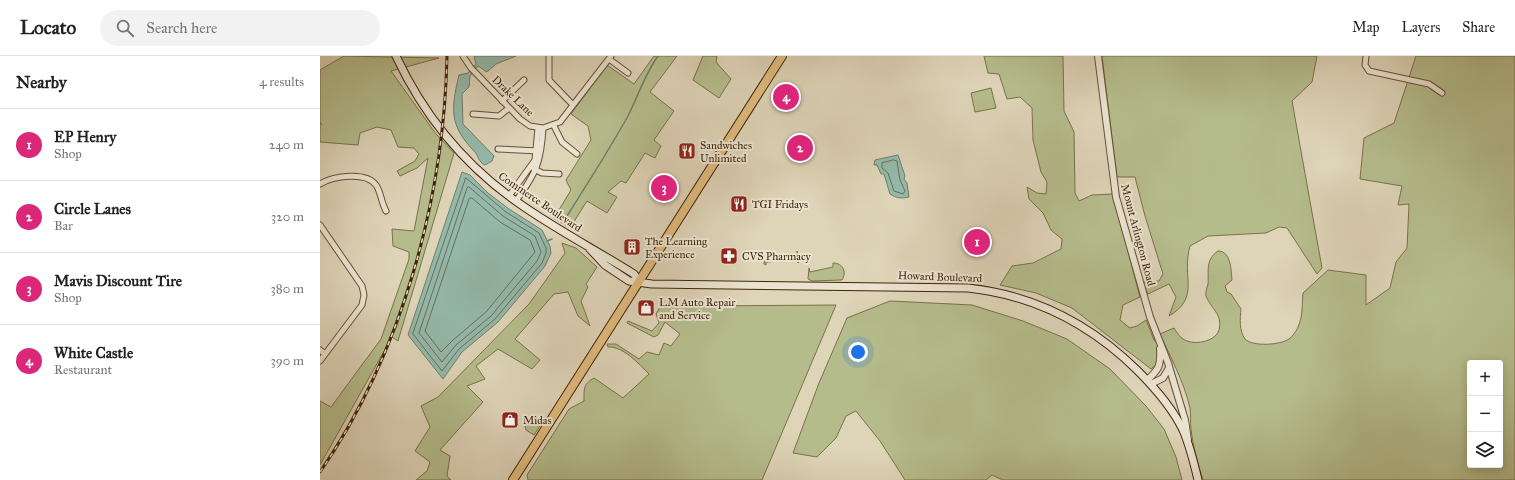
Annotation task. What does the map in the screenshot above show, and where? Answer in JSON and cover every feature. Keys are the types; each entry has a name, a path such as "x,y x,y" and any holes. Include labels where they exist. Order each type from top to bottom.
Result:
{"main road":[{"name":"Commerce Boulevard","path":"396,56 406,77 427,112 444,134 475,168 516,201 590,249 598,251 634,274 639,281"},
{"path":"513,480 782,56"},
{"name":"Howard Boulevard","path":"639,281 652,284 968,288 998,292 1037,303 1073,321 1110,346 1149,382 1178,420 1188,444 1198,480"}],"street":[{"name":"Drake Lane","path":"463,56 472,70 524,123 541,128"},
{"path":"549,56 549,80 573,105"},
{"name":"Mount Arlington Road","path":"1098,56 1116,197 1150,317 1169,367 1185,420 1188,444"},
{"path":"1366,56 1365,65 1369,71 1429,84 1442,93"},
{"path":"516,201 534,168 539,151 541,128 554,126 560,122 610,57 628,73"},
{"path":"502,101 524,80"},
{"path":"473,114 499,116 509,108"},
{"path":"554,126 562,142 578,154"},
{"path":"498,149 539,151"},
{"path":"534,168 542,173 559,174"},
{"path":"509,196 534,168"},
{"path":"320,184 328,178 364,177 370,180 378,188 380,202 386,211"},
{"path":"320,225 359,282 364,295 362,305 320,361"},
{"name":"Mount Arlington Road","path":"1149,382 1161,365 1160,345"},
{"path":"320,350 325,354"},
{"path":"1149,382 1164,378 1169,367"}],"shaded area":[{"path":"344,56 439,58 391,71 436,134 454,153 398,341 392,337 320,465 320,401 331,407 381,339 409,259 409,252 393,246 392,229 414,231 428,158 417,168 400,176 397,171 415,161 419,154 414,148 398,147 391,130 377,127 360,133 358,145 320,142 320,123 322,125 320,122 320,70"},
{"path":"654,56 677,56 650,92 674,111 654,140 661,146 655,158 645,153 626,183 621,181 608,192 617,197 607,213 587,201 570,228 554,218 571,190 566,180 591,140 588,126 571,114 607,65 634,84"},
{"path":"703,56 717,56 716,62 731,79 719,98 693,80"},
{"path":"984,56 1063,56 1064,111 1074,132 1075,193 1079,201 1092,195 1113,194 1140,297 1123,305 1120,320 1130,328 1137,326 1146,320 1154,340 1159,345 1158,363 1151,369 1072,308 1036,293 1000,285 1012,266 1033,263 1061,249 1062,239 1051,230 1043,213 1029,199 1027,187 1037,193 1046,194 1047,182 1041,172 1033,140 1032,108 1020,97 1007,99 999,74 988,73"},
{"path":"1102,56 1317,56 1312,82 1292,101 1322,268 1317,274 1287,228 1279,227 1266,233 1208,236 1190,246 1187,267 1188,286 1185,301 1179,309 1169,316 1176,297 1169,284 1148,294 1142,282 1159,281 1163,274 1145,216 1135,177 1117,177"},
{"path":"1416,56 1515,56 1515,480 1203,480 1193,442 1190,408 1177,370 1160,334 1174,328 1183,339 1196,343 1206,341 1217,334 1220,324 1218,316 1208,301 1206,293 1209,262 1218,251 1226,254 1230,262 1232,280 1225,286 1227,292 1231,294 1241,309 1240,324 1243,336 1249,342 1273,344 1290,338 1297,330 1300,323 1303,293 1328,270 1366,275 1366,305 1390,288 1396,262 1407,248 1409,204 1398,205 1402,186 1360,179 1364,138 1394,123"},
{"path":"991,88 996,108 975,112 971,93"},
{"path":"562,243 576,248 597,267 586,284 588,287 581,301 590,326 578,316 568,292 554,294 515,339 540,360 532,369 498,349 476,366 485,379 467,386 483,402 440,450 450,456 447,476 451,480 416,480 427,471 430,462 415,451 430,427 421,406 438,397 529,304 565,253"},
{"path":"797,251 800,259 798,263 797,260 767,262 797,255"},
{"path":"833,263 842,266 844,274 842,280 812,281 808,279 809,268 810,272 833,267"},
{"path":"694,301 701,306 836,305 762,480 528,480 527,475 569,409 584,401 584,390 588,382 594,378 623,398 649,374 625,352 614,347 608,347 607,344 616,344 639,359 647,352 659,355 664,343 671,346 680,334 665,322 658,335 654,337 627,323 628,321 652,331 659,323 656,314 660,307 678,306 682,303"},
{"path":"890,301 972,305 1023,321 1067,339 1110,369 1146,406 1164,429 1176,457 1182,480 1003,480 992,475 986,480 905,480 880,441 856,411 846,416 836,438 817,457 793,453 819,383 847,318"},
{"path":"532,415 543,421 534,435 526,430 525,426"}],"water":[{"path":"474,56 516,56 496,64 487,72 478,66 470,76 469,87 462,94 463,124 494,156 492,161 485,165 481,162 476,153 460,133 454,116 454,98 459,75 468,73 476,64"},
{"path":"898,155 905,176 904,179 907,183 909,197 904,198 899,198 890,194 884,174 881,174 877,165 874,165 875,160"},
{"path":"462,172 470,175 488,193 509,209 542,230 550,246 551,253 545,266 498,322 462,352 443,379 408,335"}],"waterway":[{"path":"567,216 621,129 649,70 658,56"},
{"path":"547,241 552,239"}],"railway":[{"path":"320,472 349,426 374,377 395,326 413,273 427,219 437,165 444,110 447,56"}],"place":[{"name":"White Castle","path":"786,97"},
{"name":"Circle Lanes","path":"800,148"},
{"name":"Sandwiches Unlimited","path":"687,151"},
{"name":"Mavis Discount Tire","path":"664,188"},
{"name":"TGI Fridays","path":"739,204"},
{"name":"EP Henry","path":"977,242"},
{"name":"The Learning Experience","path":"632,247"},
{"name":"CVS Pharmacy","path":"729,256"},
{"name":"LM Auto Repair and Service","path":"646,308"},
{"name":"Midas","path":"510,420"}]}
